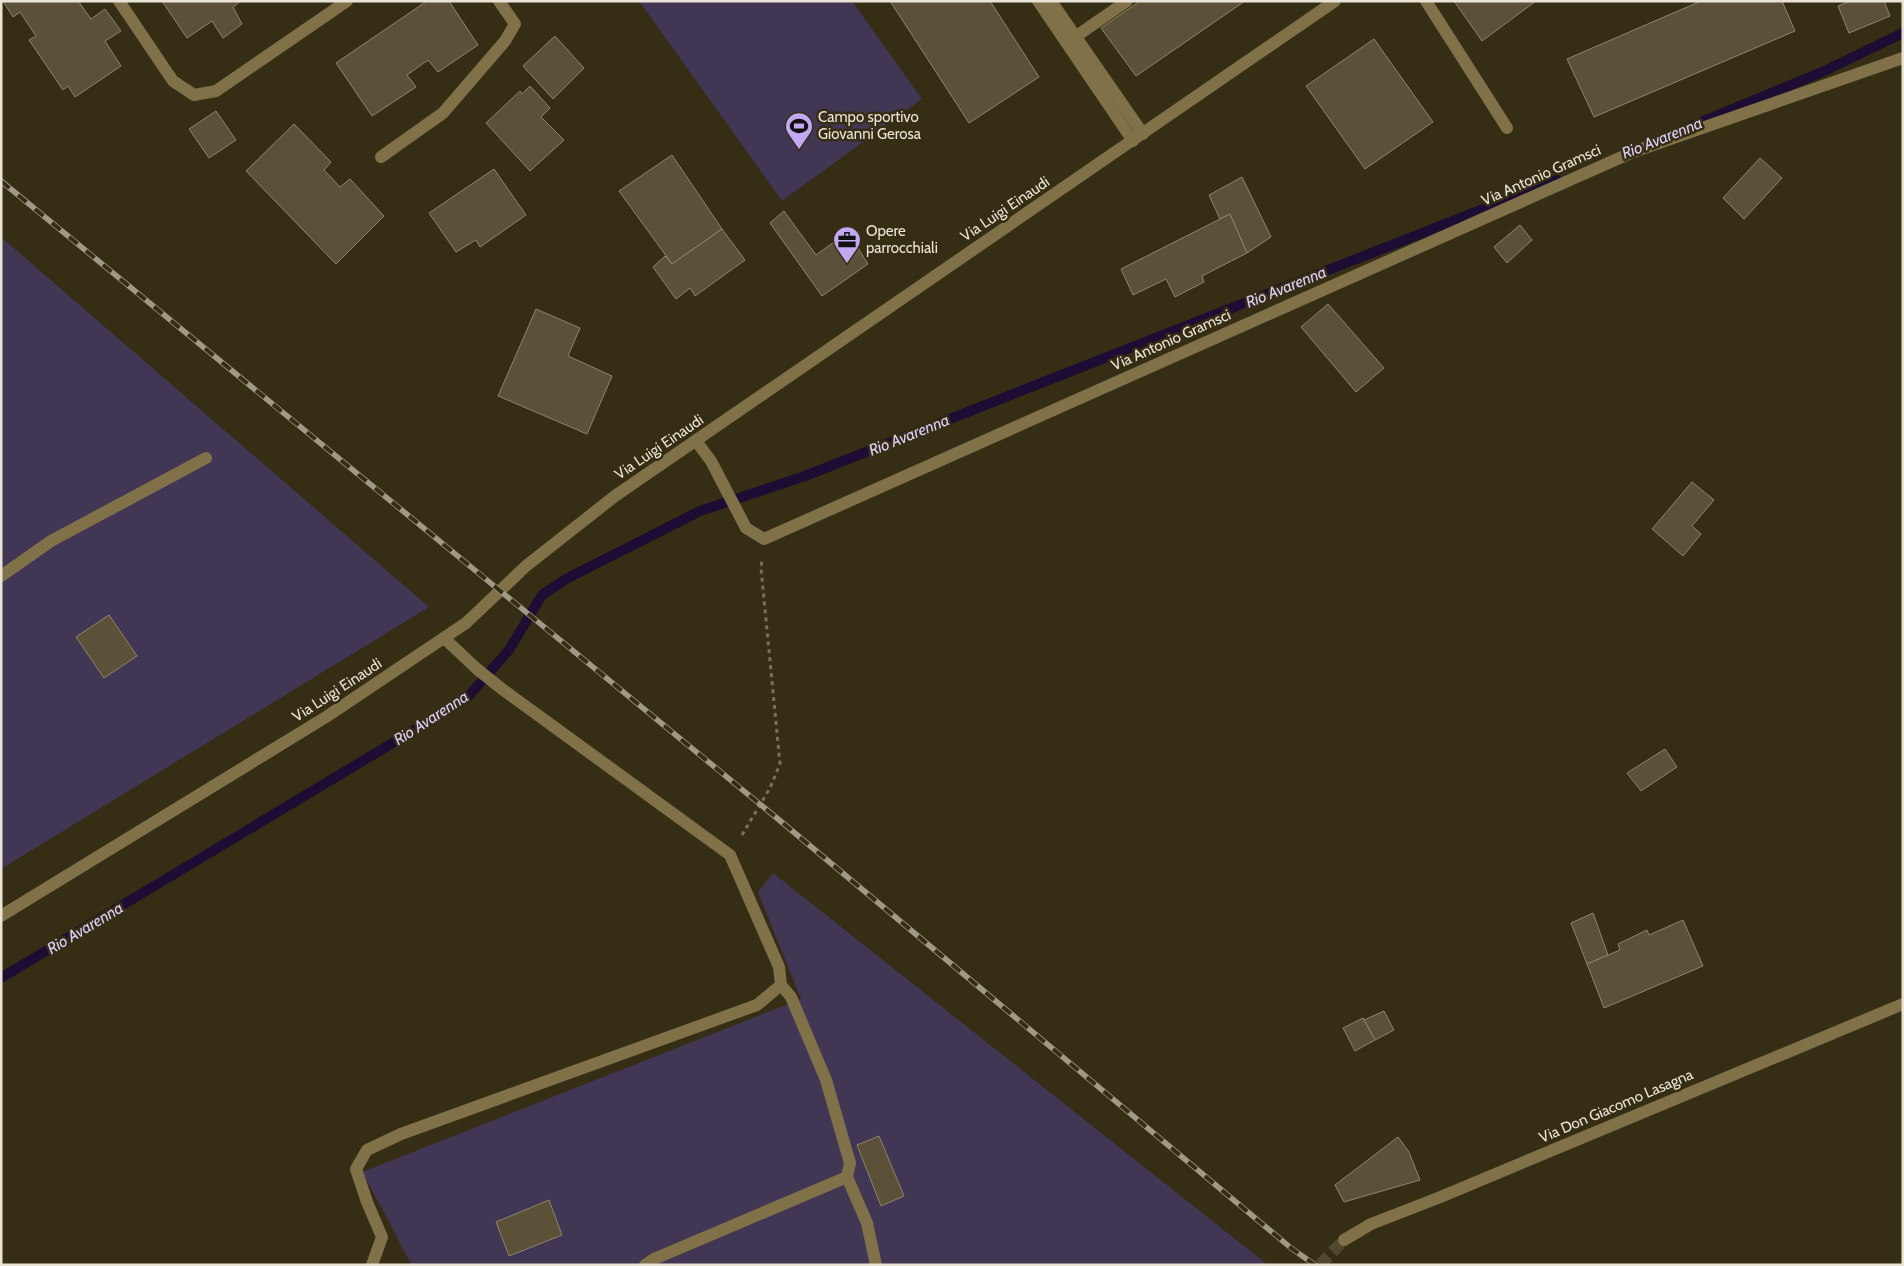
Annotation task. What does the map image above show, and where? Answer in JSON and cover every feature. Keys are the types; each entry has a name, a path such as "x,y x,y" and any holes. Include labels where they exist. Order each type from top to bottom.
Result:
{"street":[{"path":"119,1 173,81 194,95 216,90 347,1"},
{"path":"381,157 444,113 505,41 515,24 499,1"},
{"path":"1038,1 1138,138"},
{"path":"1051,1 1138,138"},
{"path":"1075,37 1127,1"},
{"name":"Via Luigi Einaudi","path":"1,916 326,718 466,623 526,566 608,502 1335,1"},
{"path":"1426,1 1507,128"},
{"name":"Via Antonio Gramsci","path":"764,539 1633,152 1903,58"},
{"path":"696,441 711,461 746,528 764,539"},
{"path":"1,576 51,541 206,458"},
{"path":"444,638 502,689 730,854 779,967 781,985 791,997 826,1080 850,1163 847,1177 867,1223 876,1265"},
{"path":"372,1265 382,1237 367,1202 356,1169 367,1150 402,1134 757,1005 781,985"},
{"name":"Via Don Giacomo Lasagna","path":"1344,1240 1370,1224 1438,1198 1903,1004"},
{"path":"645,1265 654,1259 847,1177"}],"path":[{"path":"730,854 770,788 780,764 761,568 764,539"}],"shaded area":[{"name":"Campo sportivo Giovanni Gerosa","path":"639,1 852,1 922,99 782,201"},
{"path":"1,237 429,607 1,869"},
{"path":"773,873 1268,1265 412,1265 362,1172 801,999 758,892"}],"building":[{"path":"3,1 78,1 91,19 105,9 121,31 105,41 121,66 75,97 68,86 63,90 29,40 36,36 20,12 13,17"},
{"path":"162,1 241,1 233,7 242,24 223,38 212,21 187,38"},
{"path":"427,1 449,1 478,45 438,72 428,60 407,75 416,87 372,116 336,63"},
{"path":"890,1 990,1 1039,77 969,123"},
{"path":"1140,1 1245,1 1136,76 1101,28"},
{"path":"1454,1 1536,1 1482,41"},
{"path":"1701,1 1782,1 1795,31 1594,117 1567,59"},
{"path":"1850,1 1884,1 1890,16 1849,33 1838,6"},
{"path":"555,36 584,68 553,99 523,66"},
{"path":"1374,39 1433,122 1365,169 1306,86"},
{"path":"530,86 550,108 541,117 564,140 530,171 486,123 520,91 522,94"},
{"path":"216,111 236,140 209,158 189,129"},
{"path":"294,124 331,162 324,170 340,187 350,179 384,216 336,264 246,171"},
{"path":"672,155 722,229 672,264 619,191"},
{"path":"1760,158 1782,178 1744,219 1723,198"},
{"path":"494,169 526,215 480,247 476,240 456,252 429,213"},
{"path":"1242,177 1271,237 1247,253 1230,214 1220,219 1209,195"},
{"path":"784,211 816,255 848,232 868,264 822,296 770,223"},
{"path":"1230,214 1247,253 1202,276 1204,282 1175,297 1166,279 1133,295 1121,269"},
{"path":"1520,225 1532,240 1507,263 1494,247"},
{"path":"722,229 745,260 695,296 690,288 676,299 653,267 665,256 672,264"},
{"path":"1328,304 1384,368 1356,392 1301,327"},
{"path":"536,309 580,328 568,356 612,376 587,434 498,396"},
{"path":"1692,482 1714,500 1692,526 1701,534 1683,556 1652,529"},
{"path":"109,615 137,656 104,678 76,637"},
{"path":"1665,749 1677,767 1641,791 1627,773"},
{"path":"1593,913 1608,955 1587,964 1571,923"},
{"path":"1683,920 1703,966 1604,1008 1587,964 1620,950 1618,944 1647,930 1649,935"},
{"path":"1384,1011 1394,1030 1375,1040 1364,1020"},
{"path":"1363,1018 1375,1040 1355,1051 1343,1028"},
{"path":"879,1136 904,1196 881,1206 857,1145"},
{"path":"1398,1137 1409,1152 1420,1180 1344,1202 1335,1185"},
{"path":"549,1200 562,1235 509,1256 496,1222"}],"waterway":[{"name":"Rio Avarenna","path":"1691,126 1820,73 1903,33"},
{"name":"Rio Avarenna","path":"1,978 466,699 509,650 542,595 566,579 700,511 805,476 1557,180"}],"tunnel":[{"path":"1320,1265 1344,1240"}],"railway":[{"path":"1,181 778,819 1291,1248 1315,1265"}],"place":[{"name":"Campo sportivo Giovanni Gerosa","path":"799,150"},
{"name":"Opere parrocchiali","path":"847,264"}]}
